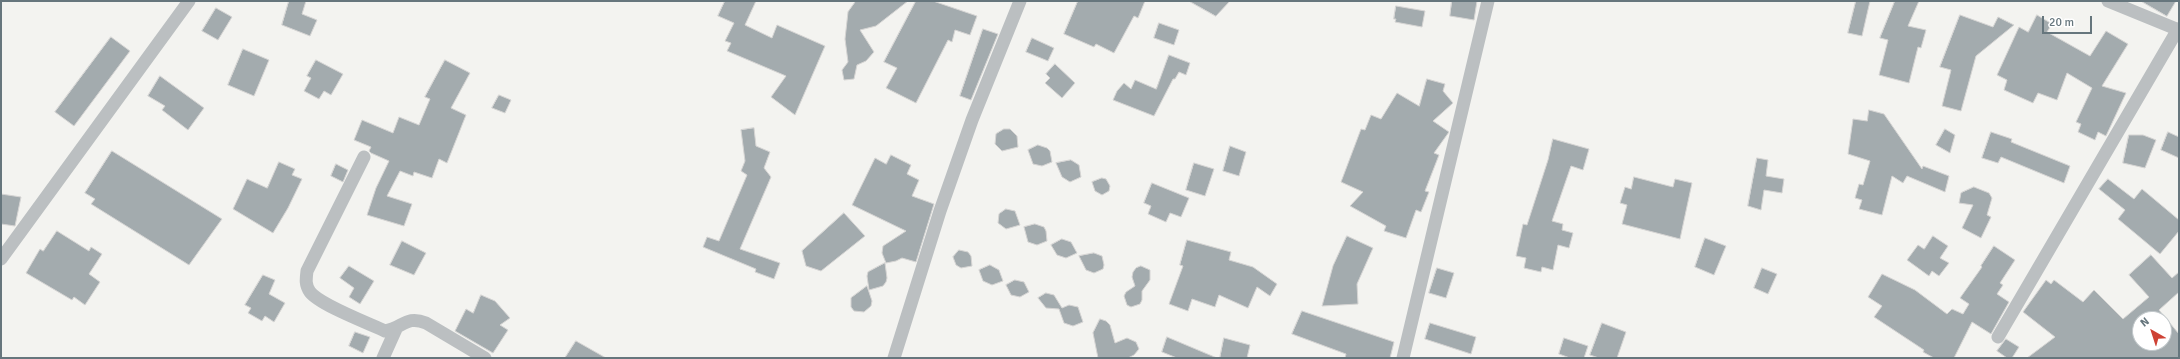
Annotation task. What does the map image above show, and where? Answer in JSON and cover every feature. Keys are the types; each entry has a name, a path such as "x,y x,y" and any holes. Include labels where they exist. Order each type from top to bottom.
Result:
{"street":[{"path":"1,258 189,1"},
{"path":"894,358 940,210 972,120 1020,1"},
{"path":"1403,358 1488,1"},
{"path":"1998,337 2178,30 2108,1"},
{"path":"364,157 307,271 305,282 310,292 319,300 385,331 396,329 407,321 417,319 426,322 485,358"},
{"path":"383,358 396,329"}],"building":[{"path":"289,1 306,1 302,14 317,20 310,36 282,25"},
{"path":"725,1 756,1 745,25 772,38 777,25 825,46 795,115 771,97 786,76 727,51 731,43 725,41 734,23 718,16"},
{"path":"856,1 908,1 876,26 860,30 874,52 866,61 857,65 854,79 844,80 842,70 848,62 845,39 848,12"},
{"path":"916,1 933,1 977,16 970,35 955,30 952,42 948,40 916,103 886,88 897,68 884,62"},
{"path":"1078,1 1145,1 1138,18 1134,16 1114,53 1096,44 1094,47 1064,34"},
{"path":"1189,1 1230,1 1216,16"},
{"path":"1452,1 1477,1 1474,20 1450,16"},
{"path":"1856,1 1870,1 1862,36 1848,33"},
{"path":"1895,1 1919,1 1908,26 1926,30 1921,48 1918,47 1909,83 1879,75 1888,40 1880,38"},
{"path":"2141,1 2176,1 2167,16"},
{"path":"1396,6 1425,11 1422,27 1395,22"},
{"path":"216,8 232,17 218,40 202,31"},
{"path":"1960,15 1993,27 1998,17 2014,25 1976,56 1961,111 1942,106 1951,70 1940,67"},
{"path":"2037,15 2052,24 2047,32 2090,56 2106,31 2128,44 2102,86 2126,93 2106,136 2098,132 2095,140 2078,132 2081,124 2076,122 2092,88 2067,73 2057,100 2038,93 2033,103 2004,90 2007,80 1997,75 2019,27 2028,32"},
{"path":"1159,23 1179,30 1174,45 1154,38"},
{"path":"983,29 998,34 971,100 960,96"},
{"path":"111,37 130,51 74,126 55,112"},
{"path":"1032,38 1054,48 1048,61 1026,52"},
{"path":"243,49 269,60 254,96 228,85"},
{"path":"1169,55 1190,63 1186,75 1179,72 1175,79 1173,79 1154,116 1113,100 1117,91 1124,83 1131,89 1135,80 1156,89"},
{"path":"316,60 343,74 331,95 324,91 319,99 304,91 311,78 307,76"},
{"path":"445,60 470,73 451,108 466,115 447,163 439,159 432,178 414,172 413,176 400,171 387,196 412,204 404,226 367,215 376,188 389,161 371,153 369,151 371,147 354,140 362,120 393,133 399,117 419,125 430,99 425,97"},
{"path":"1055,64 1075,83 1062,98 1045,83 1050,78 1046,74"},
{"path":"160,76 204,108 188,130 162,110 165,106 148,96"},
{"path":"1427,79 1445,84 1443,91 1453,103 1433,121 1449,132 1434,153 1439,155 1425,191 1429,192 1421,212 1416,210 1406,238 1384,231 1386,226 1350,206 1363,192 1341,182 1361,129 1365,130 1371,115 1381,119 1397,93 1419,106"},
{"path":"499,95 511,100 505,113 492,108"},
{"path":"1869,110 1884,114 1922,169 1923,166 1949,176 1945,192 1907,176 1903,183 1892,176 1882,215 1859,209 1862,200 1855,198 1859,184 1863,185 1870,161 1848,154 1853,119 1867,121"},
{"path":"754,128 756,146 770,152 764,168 771,177 740,249 780,263 774,279 755,272 756,269 703,247 707,237 719,241 747,175 741,171 745,161 741,130"},
{"path":"1004,129 1010,129 1017,136 1018,147 1002,151 995,144 996,134"},
{"path":"1945,129 1955,135 1950,153 1936,145"},
{"path":"1991,132 2012,139 2011,142 2070,166 2064,183 2001,157 1998,163 1982,158"},
{"path":"2168,132 2179,137 2179,158 2161,150"},
{"path":"2129,135 2143,135 2156,140 2145,168 2123,163"},
{"path":"1553,139 1589,149 1583,170 1571,166 1552,221 1563,224 1562,230 1573,233 1569,248 1558,245 1553,270 1542,267 1541,272 1524,268 1526,258 1516,256 1523,224 1527,225 1548,160"},
{"path":"1038,145 1047,148 1050,151 1052,162 1042,166 1033,164 1028,150"},
{"path":"1230,146 1246,152 1239,176 1223,171"},
{"path":"112,151 222,219 189,265 91,204 95,199 85,193"},
{"path":"891,155 911,165 907,174 919,180 912,196 934,204 916,262 902,258 886,263 882,253 883,246 906,231 852,205 875,158 886,164"},
{"path":"1757,158 1768,160 1766,176 1784,179 1782,193 1764,190 1761,210 1748,206"},
{"path":"1071,160 1079,165 1081,177 1070,182 1062,177 1056,163"},
{"path":"279,162 295,169 292,175 302,179 288,208 273,233 233,209 247,179 267,188"},
{"path":"1194,163 1214,169 1205,196 1186,190"},
{"path":"336,164 348,170 343,182 331,176"},
{"path":"1634,177 1673,187 1675,179 1692,183 1680,239 1622,224 1627,205 1620,203 1625,187 1631,189"},
{"path":"1102,178 1106,179 1110,186 1109,191 1102,195 1095,191 1092,182"},
{"path":"2108,179 2134,199 2142,189 2179,220 2179,231 2160,254 2118,219 2125,210 2099,189"},
{"path":"1152,183 1189,198 1181,217 1170,213 1166,222 1148,214 1151,206 1144,203"},
{"path":"1974,187 1989,193 1992,198 1987,215 1991,217 1981,238 1962,228 1973,205 1959,203 1961,193"},
{"path":"1,194 21,197 15,226 1,224"},
{"path":"1006,209 1015,211 1020,225 1006,229 998,223 999,214"},
{"path":"844,213 865,236 821,271 806,266 802,251"},
{"path":"1035,224 1044,227 1047,241 1037,245 1028,242 1024,227"},
{"path":"57,231 89,251 91,247 102,254 89,274 100,282 85,305 74,297 72,300 26,273 40,249 43,251"},
{"path":"1347,236 1373,248 1357,284 1358,304 1322,306 1333,266"},
{"path":"1933,236 1948,246 1940,258 1949,263 1939,276 1932,271 1929,276 1907,260 1918,245 1924,249"},
{"path":"1705,238 1726,246 1714,275 1695,267"},
{"path":"1062,239 1071,242 1077,253 1066,258 1057,255 1051,245"},
{"path":"1187,240 1231,252 1229,260 1253,267 1277,284 1270,296 1257,287 1248,308 1219,295 1215,307 1192,299 1188,311 1169,304 1183,266 1180,265"},
{"path":"402,241 426,253 414,275 390,265"},
{"path":"1994,246 2015,260 2000,283 2003,285 1997,294 2009,302 1991,334 1972,322 1954,358 1934,358 1923,352 1924,350 1874,317 1882,306 1868,297 1882,274 1915,290 1947,314 1952,309 1963,314 1969,304 1960,298 1982,267 1981,266"},
{"path":"959,250 968,252 971,256 972,266 961,268 956,265 953,257"},
{"path":"1094,253 1102,256 1104,265 1103,269 1094,273 1086,270 1079,256"},
{"path":"2151,255 2172,278 2179,272 2179,292 2159,310 2160,311 2132,311 2149,297 2129,275"},
{"path":"885,263 887,278 886,282 883,286 869,290 867,276 868,272"},
{"path":"990,265 999,270 1003,281 992,285 983,281 979,270"},
{"path":"349,266 374,281 360,304 349,297 354,288 340,278"},
{"path":"1141,266 1150,270 1150,280 1142,291 1142,300 1140,304 1131,307 1127,305 1124,296 1126,292 1135,286 1132,277 1133,272 1136,268"},
{"path":"1437,268 1454,273 1446,298 1429,293"},
{"path":"1762,268 1777,274 1768,294 1754,288"},
{"path":"263,275 275,280 269,294 285,303 274,322 265,316 262,321 248,313 251,308 245,305"},
{"path":"1015,280 1024,282 1029,292 1020,297 1011,295 1006,285"},
{"path":"2046,280 2051,284 2054,280 2083,302 2094,290 2123,319 2132,311 2132,351 2172,351 2172,326 2179,334 2179,358 2027,358 2055,337 2023,312"},
{"path":"867,286 872,301 871,306 864,312 854,311 851,307 851,298"},
{"path":"1046,293 1054,295 1062,308 1069,305 1078,307 1083,322 1073,326 1064,323 1059,309 1046,308 1038,298"},
{"path":"481,295 495,301 510,318 500,325 508,330 493,353 455,331 466,309 473,313"},
{"path":"1302,311 1394,342 1390,358 1345,358 1346,354 1292,334"},
{"path":"1100,319 1106,321 1110,325 1115,343 1127,338 1136,342 1139,349 1134,355 1128,358 1098,358 1093,333"},
{"path":"1430,323 1476,337 1471,354 1425,339"},
{"path":"1602,323 1626,332 1617,358 1599,358 1590,355"},
{"path":"355,332 370,337 363,353 349,346"},
{"path":"1167,337 1217,358 1177,358 1162,352"},
{"path":"1224,338 1250,345 1247,358 1220,358"},
{"path":"1564,338 1588,346 1584,358 1570,358 1559,354"},
{"path":"2006,339 2019,347 2012,358 2007,358 1997,351"},
{"path":"576,341 606,358 565,358"}]}
